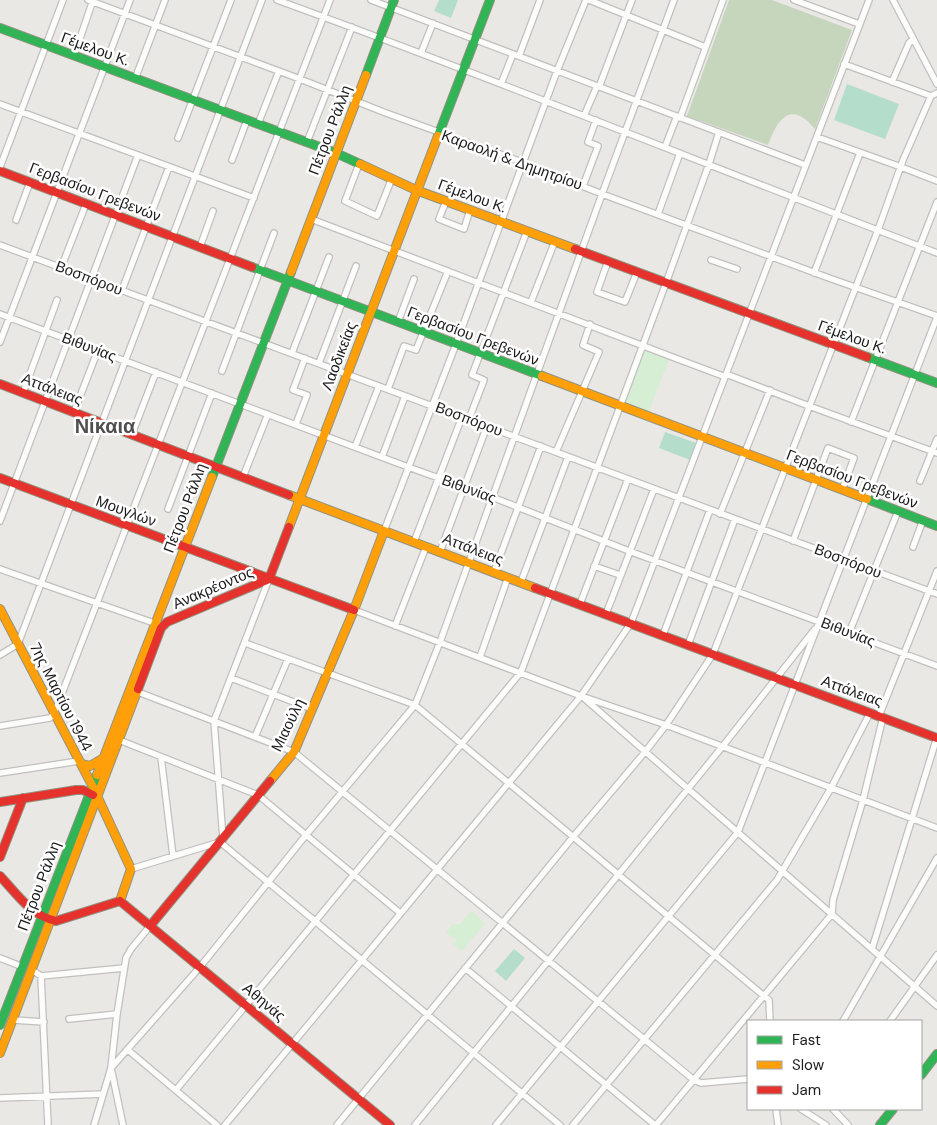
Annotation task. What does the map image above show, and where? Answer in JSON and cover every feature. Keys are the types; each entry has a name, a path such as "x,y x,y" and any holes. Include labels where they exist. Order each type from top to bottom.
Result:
{"main road":[{"name":"Λαοδικείας","path":"269,579 490,0"},
{"name":"Πέτρου Ράλλη","path":"0,1025 393,4"},
{"name":"Γέμελου Κ.","path":"0,28 336,153 416,190 937,383"},
{"name":"Γερβασίου Γρεβενών","path":"0,169 86,204 937,526"},
{"name":"Αττάλειας","path":"0,384 426,547 937,737"},
{"name":"Μουγλών","path":"0,478 354,610"},
{"name":"Μιαούλη","path":"150,926 294,752 354,610 384,531"},
{"name":"Ανακρέοντος","path":"167,622 269,579"},
{"name":"7ης Μαρτίου 1944","path":"0,609 80,763 91,789"},
{"name":"Πέτρου Ράλλη","path":"0,1053 161,628 167,622"},
{"path":"80,763 90,766 102,758"},
{"path":"0,802 91,789 130,869 120,901 56,921 50,921 34,912 0,876"},
{"path":"0,857 23,798"},
{"name":"Αθηνάς","path":"120,901 390,1125"},
{"path":"922,1073 937,1054"},
{"path":"880,1125 892,1110"}],"street":[{"path":"0,169 63,0"},
{"path":"74,56 91,0"},
{"name":"Καραολή & Δημητρίου","path":"91,0 438,133 522,162 602,194 855,288 937,316"},
{"path":"0,342 130,0"},
{"path":"135,78 166,0"},
{"path":"178,138 231,0"},
{"path":"0,654 18,644 262,0"},
{"path":"277,0 625,131 937,253"},
{"path":"0,726 50,718 54,714 330,0"},
{"path":"371,0 393,4 433,24 805,165"},
{"path":"501,84 540,0"},
{"path":"384,531 456,344 545,101 588,0 705,47"},
{"path":"584,116 632,0"},
{"path":"111,1068 200,967 306,835 415,705 440,642 536,374 674,0"},
{"path":"665,147 722,0"},
{"path":"794,0 859,24"},
{"path":"225,1125 581,696 631,623 869,0"},
{"path":"893,0 937,84"},
{"path":"421,53 433,24"},
{"path":"307,142 352,28"},
{"path":"892,82 909,43 913,39"},
{"path":"844,64 931,96 937,94"},
{"path":"258,124 279,71"},
{"path":"337,1125 573,837 646,752 713,654 901,167 931,96"},
{"path":"0,104 254,198"},
{"path":"232,160 247,120"},
{"path":"583,186 598,146 588,142 596,120"},
{"path":"176,1090 521,672 710,164 719,132"},
{"path":"816,137 937,181"},
{"path":"658,214 680,153"},
{"path":"814,272 860,153"},
{"path":"0,521 138,155"},
{"path":"359,164 345,202 377,216 392,178"},
{"path":"122,290 169,167"},
{"path":"16,220 30,182"},
{"path":"446,201 439,219 464,229 470,210"},
{"path":"851,422 937,202"},
{"path":"61,268 86,204"},
{"path":"200,247 214,211"},
{"path":"311,219 723,376 726,374 935,452"},
{"path":"469,420 484,380 472,375 527,231"},
{"path":"222,371 274,233"},
{"path":"531,302 555,241"},
{"name":"Βοσπόρου","path":"0,245 937,594"},
{"path":"292,353 329,257"},
{"path":"711,260 737,269"},
{"path":"608,261 596,292 625,302 637,272"},
{"path":"318,363 356,266"},
{"path":"388,389 404,346 416,350 448,271"},
{"path":"398,322 414,279"},
{"path":"23,393 58,300"},
{"name":"Βιθυνίας","path":"0,314 492,497 574,530 937,666"},
{"path":"496,1125 738,832 937,316"},
{"path":"556,452 599,352 583,345 590,324"},
{"path":"74,412 98,350"},
{"path":"296,424 307,395 293,390 305,358"},
{"path":"132,434 156,372"},
{"path":"355,447 379,386"},
{"path":"720,514 770,390"},
{"path":"168,509 212,393"},
{"path":"382,457 405,396"},
{"path":"243,477 268,414"},
{"path":"414,542 462,417"},
{"path":"440,552 487,426"},
{"path":"920,481 935,452 937,439"},
{"path":"494,572 541,446"},
{"path":"792,541 828,448 854,458 842,490"},
{"path":"520,582 568,457"},
{"path":"580,604 628,479"},
{"path":"606,614 654,488"},
{"path":"662,635 710,510"},
{"path":"850,633 898,511"},
{"path":"688,645 735,519"},
{"path":"913,548 923,520"},
{"path":"395,626 426,547"},
{"path":"594,566 620,575"},
{"path":"0,569 154,623"},
{"path":"465,968 655,1125 832,914 833,900 863,800 881,717 937,571"},
{"path":"480,657 508,577"},
{"name":"Λαοδικείας","path":"214,721 269,579"},
{"path":"354,610 581,696 666,725 937,828"},
{"path":"415,1125 778,678 820,622"},
{"path":"244,643 415,705 769,1000 770,1020"},
{"path":"255,737 288,659"},
{"path":"231,678 312,709"},
{"path":"138,692 294,752 438,868 694,1080 700,1083 747,1079"},
{"path":"581,696 937,1006"},
{"path":"573,1125 782,871 831,788 870,713"},
{"path":"214,721 222,840 268,882 560,1125"},
{"path":"872,949 937,737"},
{"path":"119,740 258,795 400,913"},
{"path":"161,757 173,856"},
{"path":"0,773 80,763"},
{"path":"130,869 222,840"},
{"path":"844,1020 937,858"},
{"path":"94,1125 111,1068 117,1014 128,953 150,926"},
{"path":"891,1020 937,955"},
{"path":"0,958 23,966"},
{"path":"32,970 41,976 124,968"},
{"path":"41,976 48,1125"},
{"path":"69,1019 117,1014"},
{"path":"13,1020 44,1022"},
{"path":"128,1050 217,1125"},
{"path":"111,1068 123,1125"},
{"path":"0,1098 102,1094"},
{"path":"777,1110 778,1125"},
{"path":"803,1110 826,1125"},
{"path":"834,1110 848,1125"}],"green space":[{"path":"439,0 458,0 451,18 434,11"},
{"path":"729,0 772,0 852,30 815,129 799,115 792,114 786,116 776,127 768,145 687,116"},
{"path":"847,84 899,104 885,139 834,120"},
{"path":"644,349 669,359 648,414 622,404"},
{"path":"665,432 696,443 690,460 659,448"},
{"path":"471,911 485,923 462,951 453,944 456,940 446,932 453,924 461,924"},
{"path":"514,949 525,958 506,981 495,971"}],"traffic: fast":[{"path":"366,75 394,0"},
{"path":"438,136 490,0"},
{"path":"0,28 336,153 360,164"},
{"path":"252,267 542,376"},
{"path":"212,477 291,272"},
{"path":"867,357 937,383"},
{"path":"867,499 937,526"},
{"path":"0,1025 97,775"},
{"path":"922,1074 937,1054"},
{"path":"880,1125 892,1110"}],"traffic: slow":[{"path":"291,272 366,75"},
{"path":"289,527 438,136"},
{"path":"360,164 416,190 575,249"},
{"path":"542,376 867,499"},
{"path":"97,775 212,477"},
{"path":"289,495 535,588"},
{"path":"270,781 294,752 354,610 384,531"},
{"path":"0,609 92,785 131,869 120,901"},
{"path":"0,1053 138,689"},
{"path":"81,764 90,766 102,759"}],"traffic: jam":[{"path":"0,171 252,267"},
{"path":"575,249 867,357"},
{"path":"0,384 289,495"},
{"path":"0,478 354,610"},
{"path":"138,689 161,628 167,622 269,579 289,527"},
{"path":"535,588 937,738"},
{"path":"150,926 270,781"},
{"path":"0,802 76,790 83,790 93,795"},
{"path":"0,857 23,798"},
{"path":"0,876 32,909 56,921 120,901"},
{"path":"120,901 390,1125"}],"district":[{"name":"Νίκαια","path":"105,426"}]}
